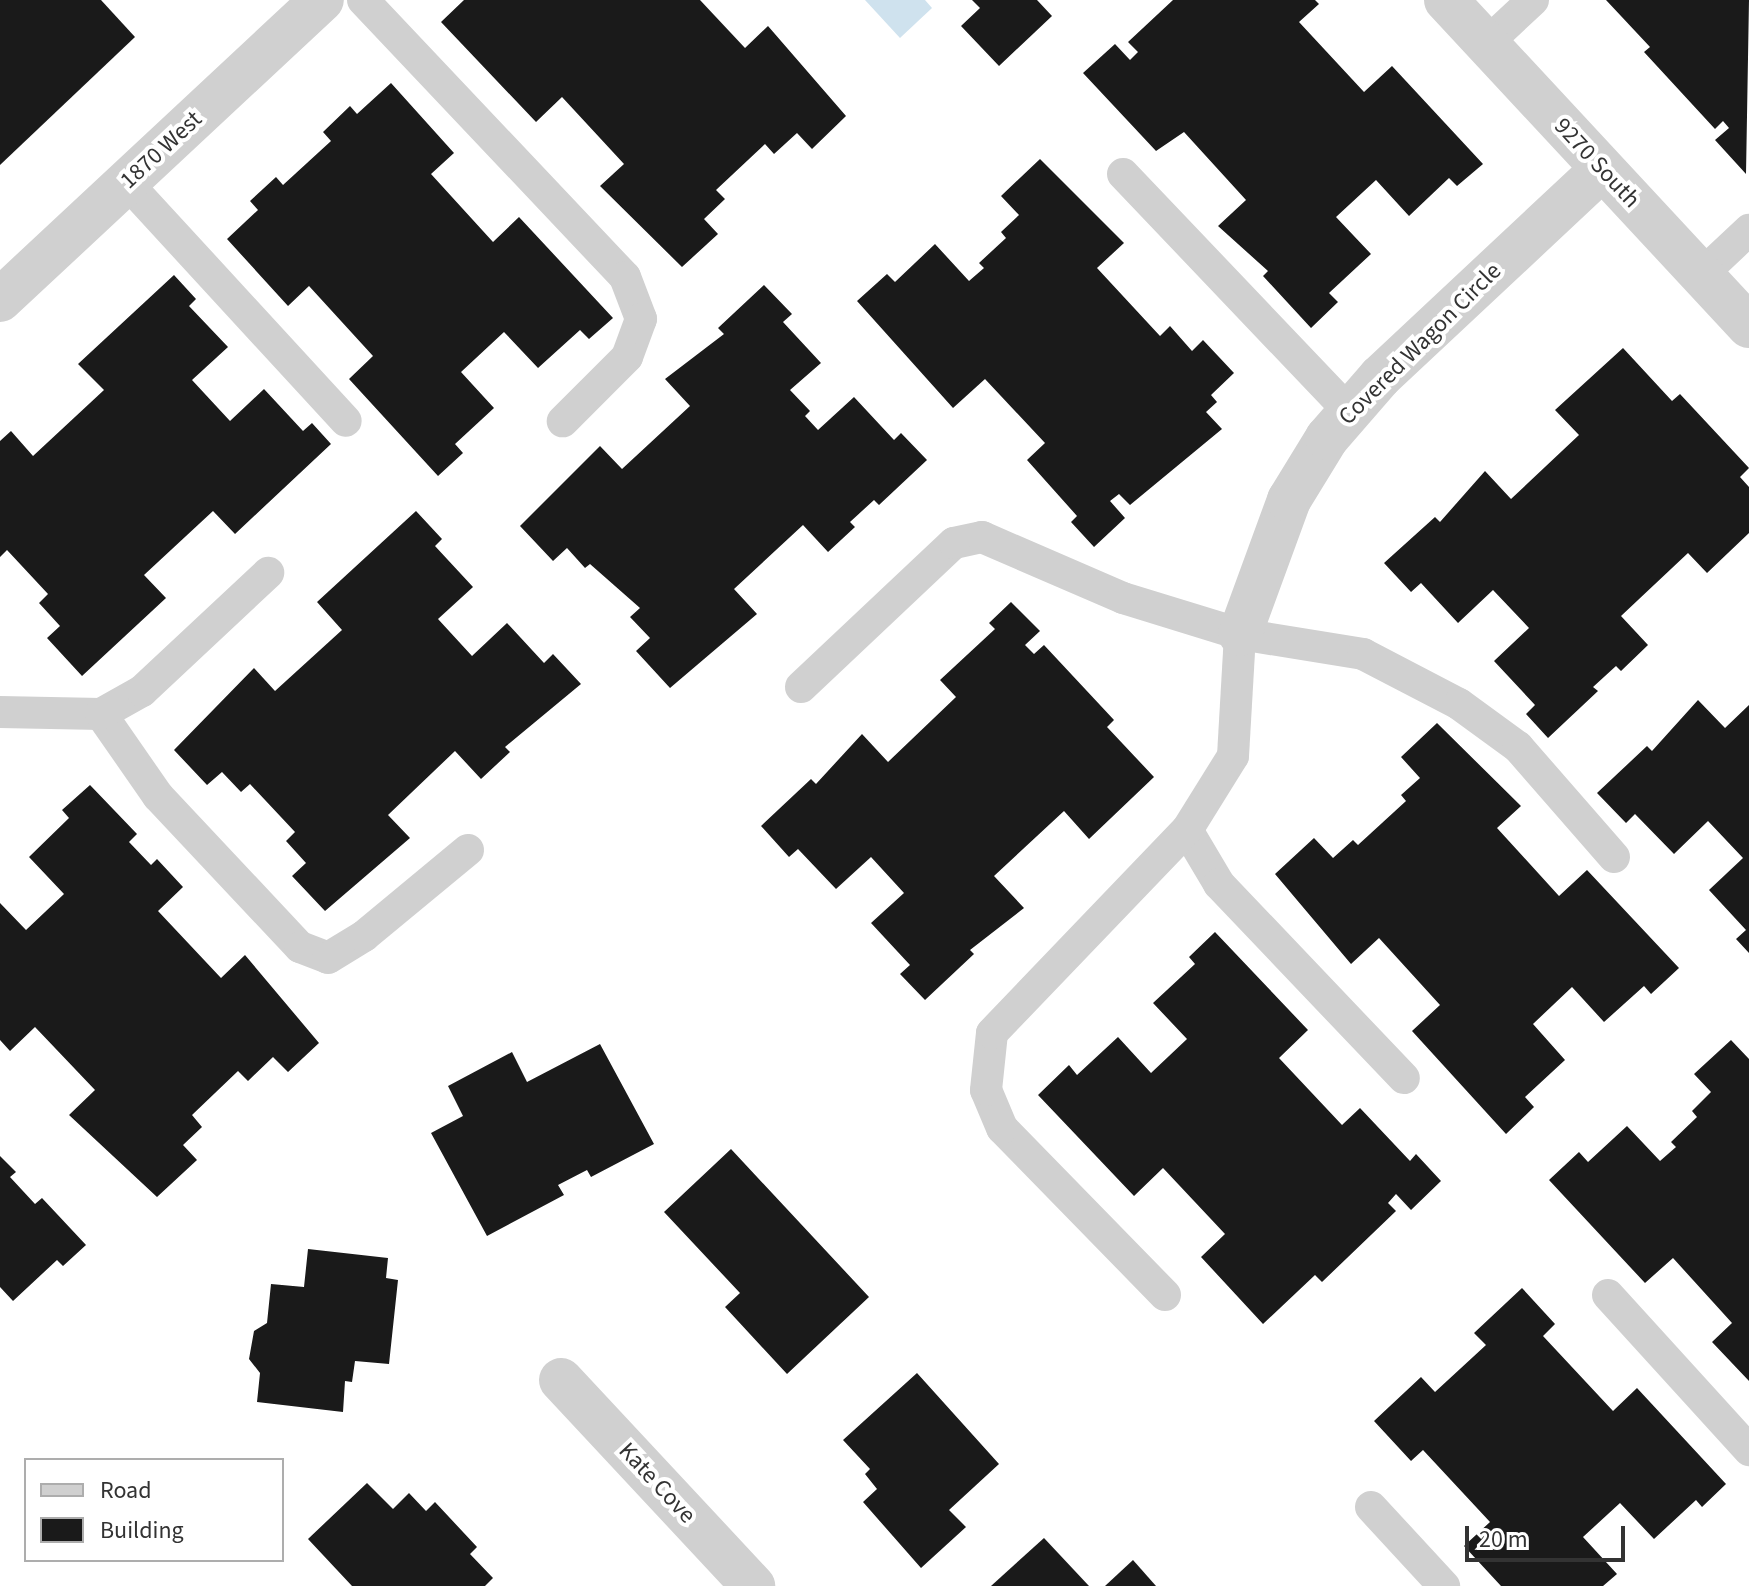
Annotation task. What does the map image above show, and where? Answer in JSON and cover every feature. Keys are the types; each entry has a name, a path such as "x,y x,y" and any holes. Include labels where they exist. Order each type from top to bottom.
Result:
{"street":[{"name":"1870 West","path":"0,300 322,0"},
{"name":"9270 South","path":"1446,0 1749,326"},
{"name":"Covered Wagon Circle","path":"1240,634 1289,500 1349,411 1602,169"},
{"name":"Kate Cove","path":"561,1380 753,1586"}],"lane":[{"path":"363,0 625,277 641,319 627,357 563,421"},
{"path":"1487,43 1533,0"},
{"path":"1123,174 1349,411"},
{"path":"127,183 346,421"},
{"path":"1701,275 1749,230"},
{"path":"801,687 954,543 982,537 1123,598 1240,634 1363,654 1459,704 1518,747 1614,857"},
{"path":"0,712 101,714 142,691 268,573"},
{"path":"1165,1295 1002,1128 986,1090 992,1033 1187,830 1233,756 1240,634"},
{"path":"101,714 169,808 300,947 328,958 364,936 468,850"},
{"path":"1187,830 1219,884 1404,1078"},
{"path":"1608,1295 1749,1450"},
{"path":"1371,1507 1444,1586"}],"water":[{"path":"865,0 925,0 932,8 900,38"}],"building":[{"path":"0,0 101,0 135,37 0,165"},
{"path":"464,0 700,0 745,48 768,26 846,116 812,149 797,133 774,154 765,144 716,190 725,199 704,219 718,234 682,267 600,186 624,164 562,97 536,122 441,22"},
{"path":"972,0 1037,0 1052,16 999,66 961,26 980,8"},
{"path":"1173,0 1315,0 1319,4 1299,22 1364,92 1392,66 1483,164 1457,186 1449,178 1409,216 1376,180 1336,217 1371,254 1329,293 1338,302 1311,328 1263,276 1268,271 1218,226 1246,200 1184,132 1156,151 1083,73 1115,44 1130,60 1138,52 1128,42"},
{"path":"1606,0 1749,0 1746,174 1715,140 1729,128 1723,121 1715,129 1644,52 1650,47"},
{"path":"391,83 454,153 431,174 493,242 519,217 613,318 589,339 580,330 538,368 504,332 461,372 494,408 455,444 463,453 438,476 349,379 373,356 309,286 288,306 227,239 258,210 250,201 276,177 283,185 331,141 323,132 350,106 357,114"},
{"path":"1040,159 1124,243 1097,268 1160,336 1170,326 1192,351 1203,340 1234,373 1211,395 1217,402 1206,412 1222,429 1130,505 1119,494 1110,501 1125,518 1094,547 1071,522 1077,516 1027,460 1045,443 985,379 953,408 857,301 887,274 895,282 935,244 969,281 984,268 979,263 1006,238 1001,232 1019,215 1001,196"},
{"path":"174,275 196,299 189,306 228,347 192,380 230,421 264,389 303,431 312,423 331,444 235,534 213,511 144,575 166,598 82,676 47,638 60,626 39,603 48,594 7,550 0,557 0,441 11,431 33,456 104,390 78,364"},
{"path":"764,285 792,314 783,322 821,363 790,390 810,411 805,416 818,430 854,397 894,440 901,433 927,460 879,505 874,500 850,522 855,527 828,552 803,525 734,589 757,614 670,688 636,651 650,638 630,617 640,608 590,564 585,568 567,548 553,561 520,526 600,446 622,469 690,406 665,379 724,334 718,328"},
{"path":"1623,348 1672,401 1680,394 1749,468 1740,477 1749,487 1749,533 1707,573 1688,553 1621,616 1648,645 1621,671 1616,666 1593,687 1598,691 1548,738 1526,714 1535,705 1494,661 1529,628 1493,590 1458,623 1421,583 1411,592 1384,563 1435,517 1440,522 1485,471 1511,499 1579,435 1555,410"},
{"path":"416,511 442,539 435,546 473,587 438,619 472,656 507,623 544,663 553,654 581,684 505,747 510,752 481,779 455,751 388,815 410,838 325,911 292,876 306,863 286,841 295,832 250,784 241,792 222,772 207,785 174,750 254,668 275,691 342,630 317,602"},
{"path":"1011,602 1040,631 1025,645 1034,654 1044,645 1114,720 1107,727 1154,777 1089,839 1064,811 994,876 1024,908 970,950 974,954 925,1000 900,974 910,965 871,923 904,893 871,857 836,889 798,849 789,857 761,826 811,779 816,784 862,734 888,762 956,697 940,680 995,629 989,623"},
{"path":"1698,700 1725,728 1749,705 1749,953 1736,939 1746,930 1709,890 1743,858 1708,821 1674,854 1635,814 1626,823 1597,793 1647,746 1652,751"},
{"path":"1437,723 1521,806 1497,828 1559,896 1587,870 1679,968 1651,994 1644,986 1604,1022 1572,987 1533,1024 1565,1060 1525,1097 1534,1107 1506,1134 1412,1031 1440,1005 1379,938 1351,964 1275,874 1314,838 1333,858 1353,840 1358,845 1406,801 1401,795 1420,778 1401,757"},
{"path":"90,785 137,834 129,842 151,865 157,859 183,887 158,911 221,978 245,955 319,1043 288,1072 273,1057 248,1081 238,1071 192,1115 202,1127 183,1145 197,1160 157,1197 69,1115 95,1090 35,1027 10,1051 0,1040 0,903 26,930 64,894 29,857 69,818 62,810"},
{"path":"1215,932 1308,1030 1279,1058 1342,1125 1360,1108 1410,1161 1416,1154 1441,1181 1411,1210 1396,1194 1388,1203 1396,1211 1322,1282 1315,1275 1263,1324 1201,1257 1225,1234 1163,1168 1134,1196 1038,1095 1069,1065 1077,1075 1118,1037 1151,1073 1187,1039 1153,1003 1195,964 1189,957"},
{"path":"1731,1040 1749,1059 1749,1381 1712,1342 1732,1323 1673,1258 1645,1283 1549,1180 1579,1152 1588,1162 1627,1126 1660,1161 1676,1147 1671,1142 1697,1117 1692,1111 1711,1092 1694,1074"},
{"path":"600,1044 654,1144 591,1177 587,1170 558,1185 564,1195 487,1236 431,1133 463,1116 448,1086 512,1052 527,1082"},
{"path":"731,1149 869,1297 787,1374 725,1307 740,1293 664,1212"},
{"path":"0,1156 16,1172 10,1177 35,1204 42,1198 86,1245 63,1266 57,1260 13,1301 0,1287"},
{"path":"308,1249 388,1258 386,1278 398,1280 389,1364 355,1361 352,1382 345,1381 343,1412 257,1402 260,1373 249,1359 254,1331 267,1323 271,1284 304,1287"},
{"path":"1522,1288 1555,1324 1543,1336 1613,1411 1637,1388 1726,1484 1702,1507 1696,1500 1654,1539 1620,1503 1583,1537 1617,1574 1603,1586 1501,1586 1464,1546 1490,1522 1423,1450 1411,1461 1374,1421 1421,1377 1435,1392 1486,1345 1474,1333"},
{"path":"917,1373 999,1464 949,1510 966,1527 921,1568 863,1502 877,1489 865,1474 870,1469 843,1440"},
{"path":"367,1483 393,1509 409,1493 426,1511 435,1502 477,1547 470,1554 493,1578 485,1586 352,1586 308,1539"},
{"path":"1044,1538 1089,1586 991,1586"},
{"path":"1133,1560 1156,1586 1105,1586"}]}
